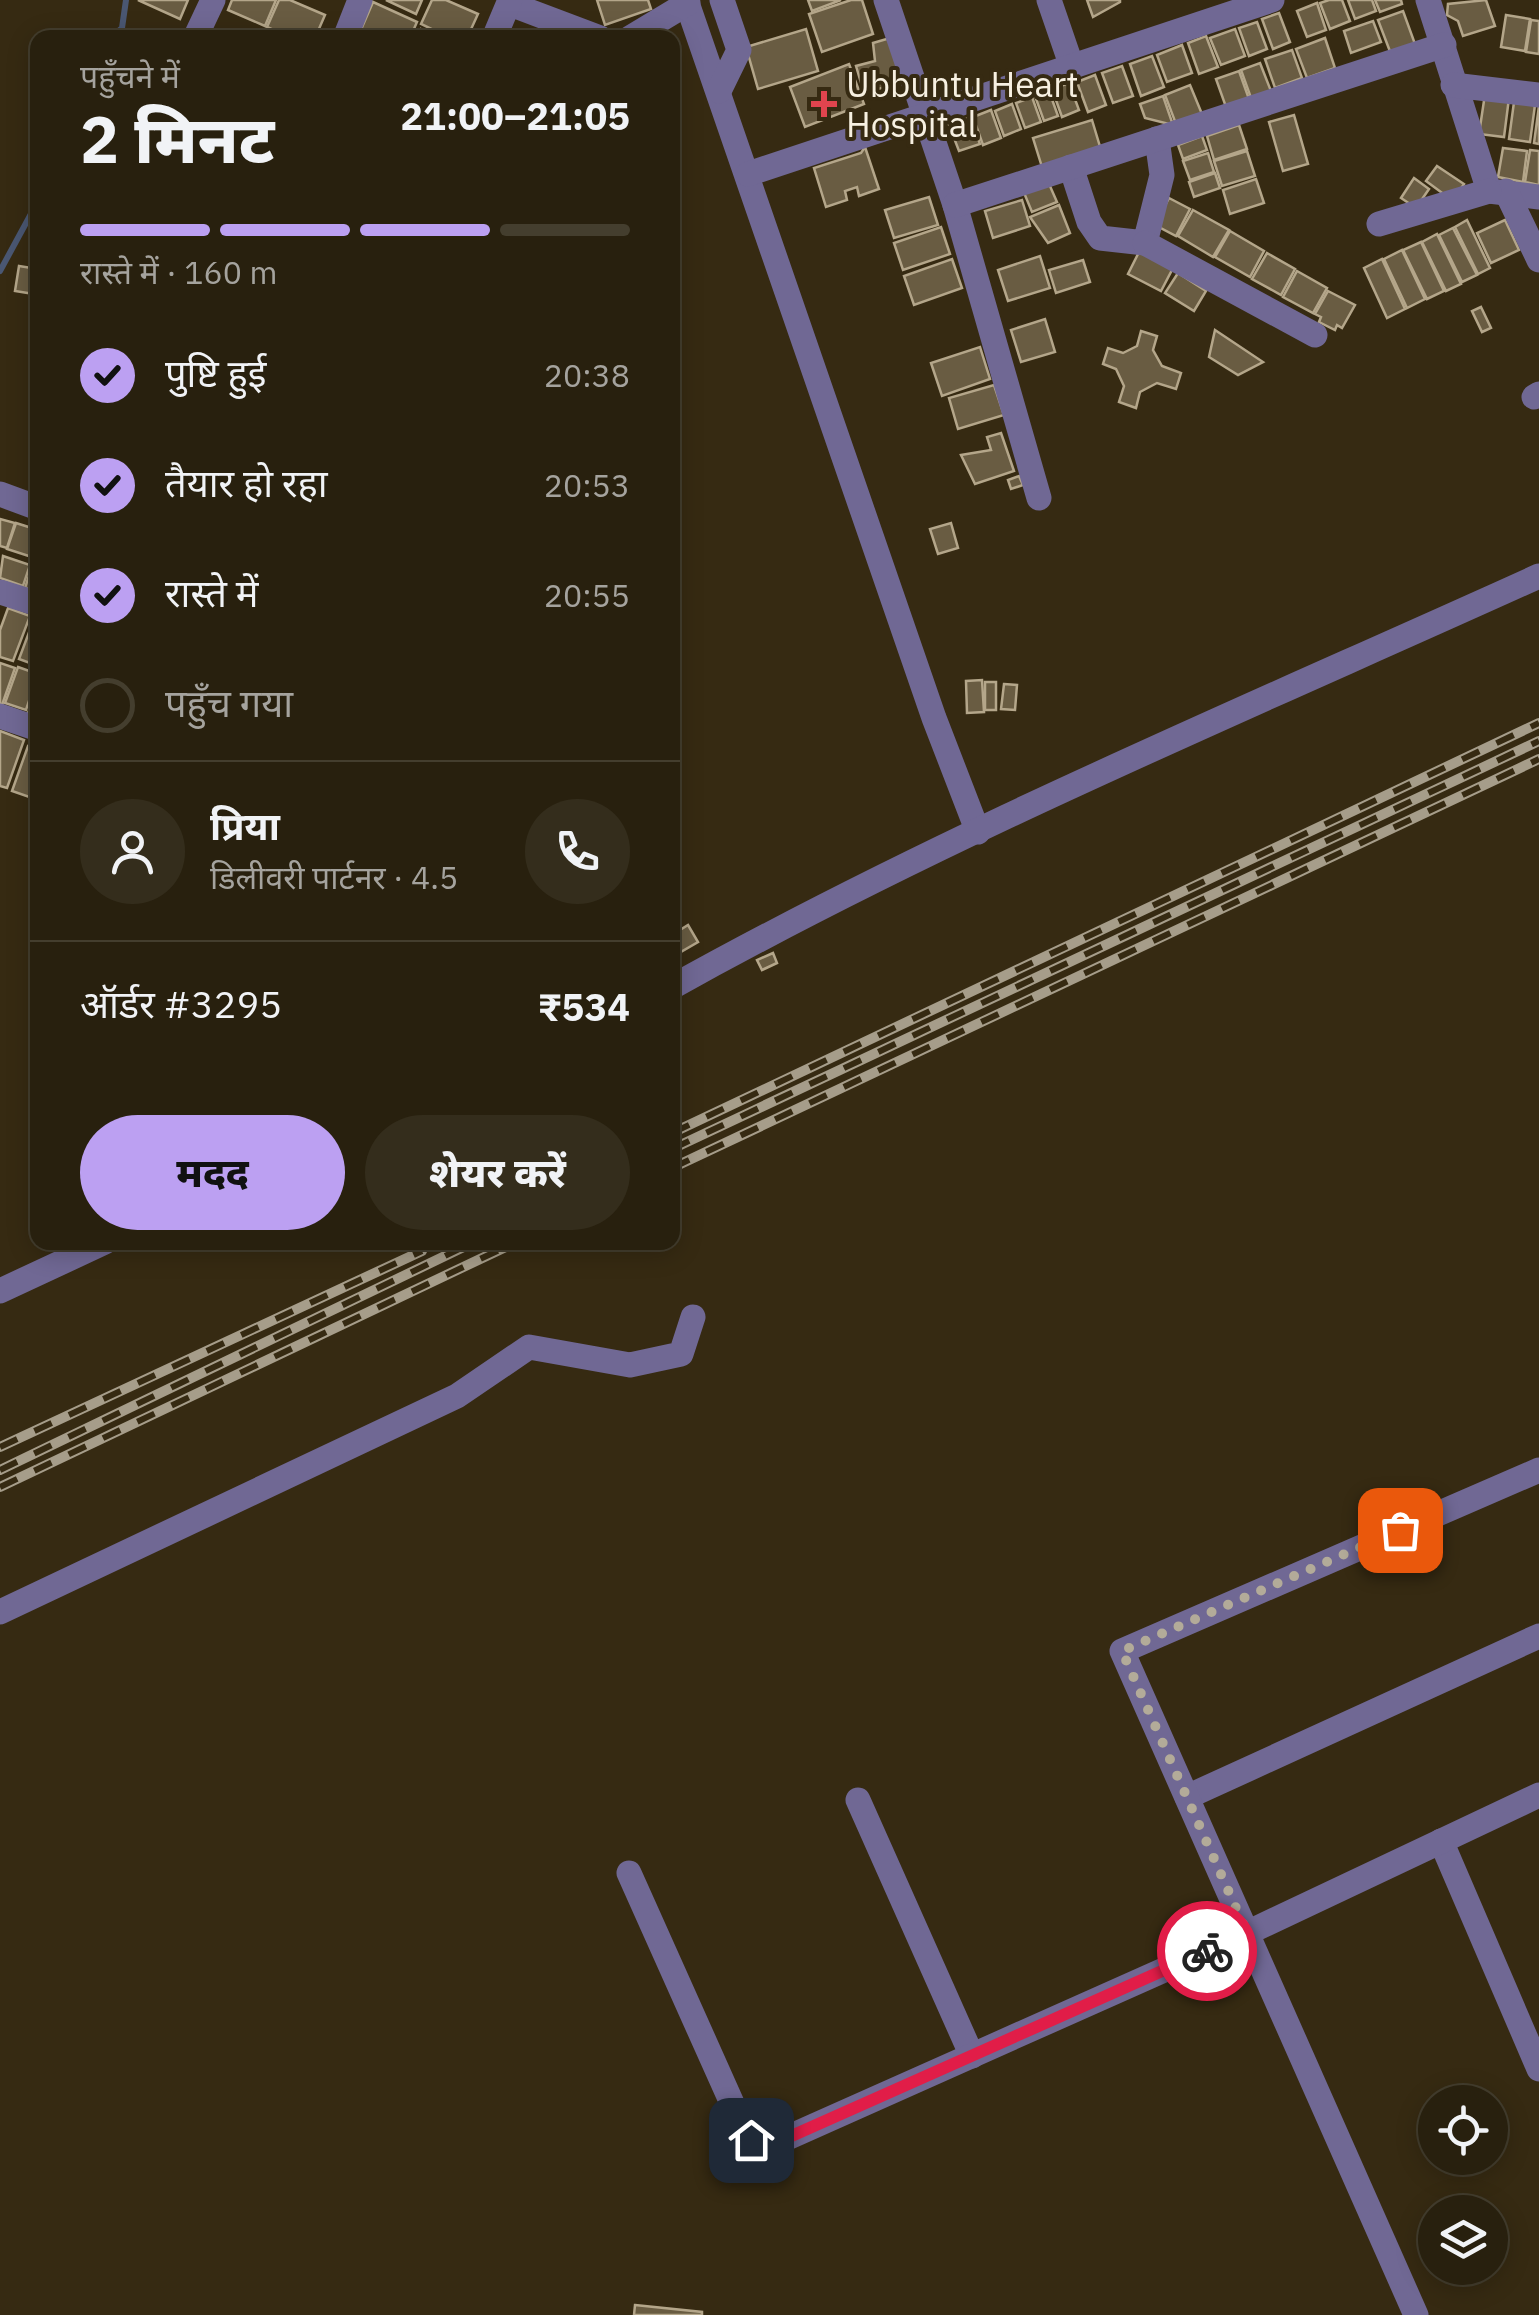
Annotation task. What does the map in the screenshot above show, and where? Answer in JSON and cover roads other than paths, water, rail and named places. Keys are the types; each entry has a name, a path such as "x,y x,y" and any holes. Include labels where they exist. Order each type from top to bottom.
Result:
{"street":[{"path":"199,30 213,0"},
{"path":"348,30 360,0"},
{"path":"719,91 739,50 722,0"},
{"path":"886,0 954,205 1039,498"},
{"path":"1049,0 1072,67"},
{"path":"748,174 1072,67 1196,12 1272,0"},
{"path":"1428,0 1454,85 1497,191 1539,260"},
{"path":"498,30 510,2 580,30"},
{"path":"643,30 687,2 934,718 978,832"},
{"path":"954,205 1444,46"},
{"path":"1454,85 1539,94"},
{"path":"1146,243 1162,175 1157,139"},
{"path":"1071,167 1100,238 1146,243 1315,335"},
{"path":"1379,224 1497,191 1539,196"},
{"path":"0,494 30,505"},
{"path":"680,983 805,913 1539,576"},
{"path":"0,592 30,601"},
{"path":"0,716 30,726"},
{"path":"0,1290 88,1250"},
{"path":"0,1612 457,1396 528,1347 630,1365 680,1354 693,1318"},
{"path":"1416,2315 1122,1651 1539,1470"},
{"path":"1187,1797 1539,1636"},
{"path":"629,1872 744,2130 760,2146 769,2146 1247,1933 1539,1794"},
{"path":"858,1800 972,2056"},
{"path":"1440,1841 1539,2069"}],"waterway":[{"path":"120,30 126,0"},
{"path":"0,271 30,216"}],"railway":[{"path":"680,1129 1539,723"},
{"path":"680,1145 1539,741"},
{"path":"680,1164 1539,759"},
{"path":"0,1470 457,1250"},
{"path":"0,1487 499,1250"},
{"path":"0,1447 422,1251"}],"place":[{"name":"Ubbuntu Heart Hospital","path":"824,104"}]}
